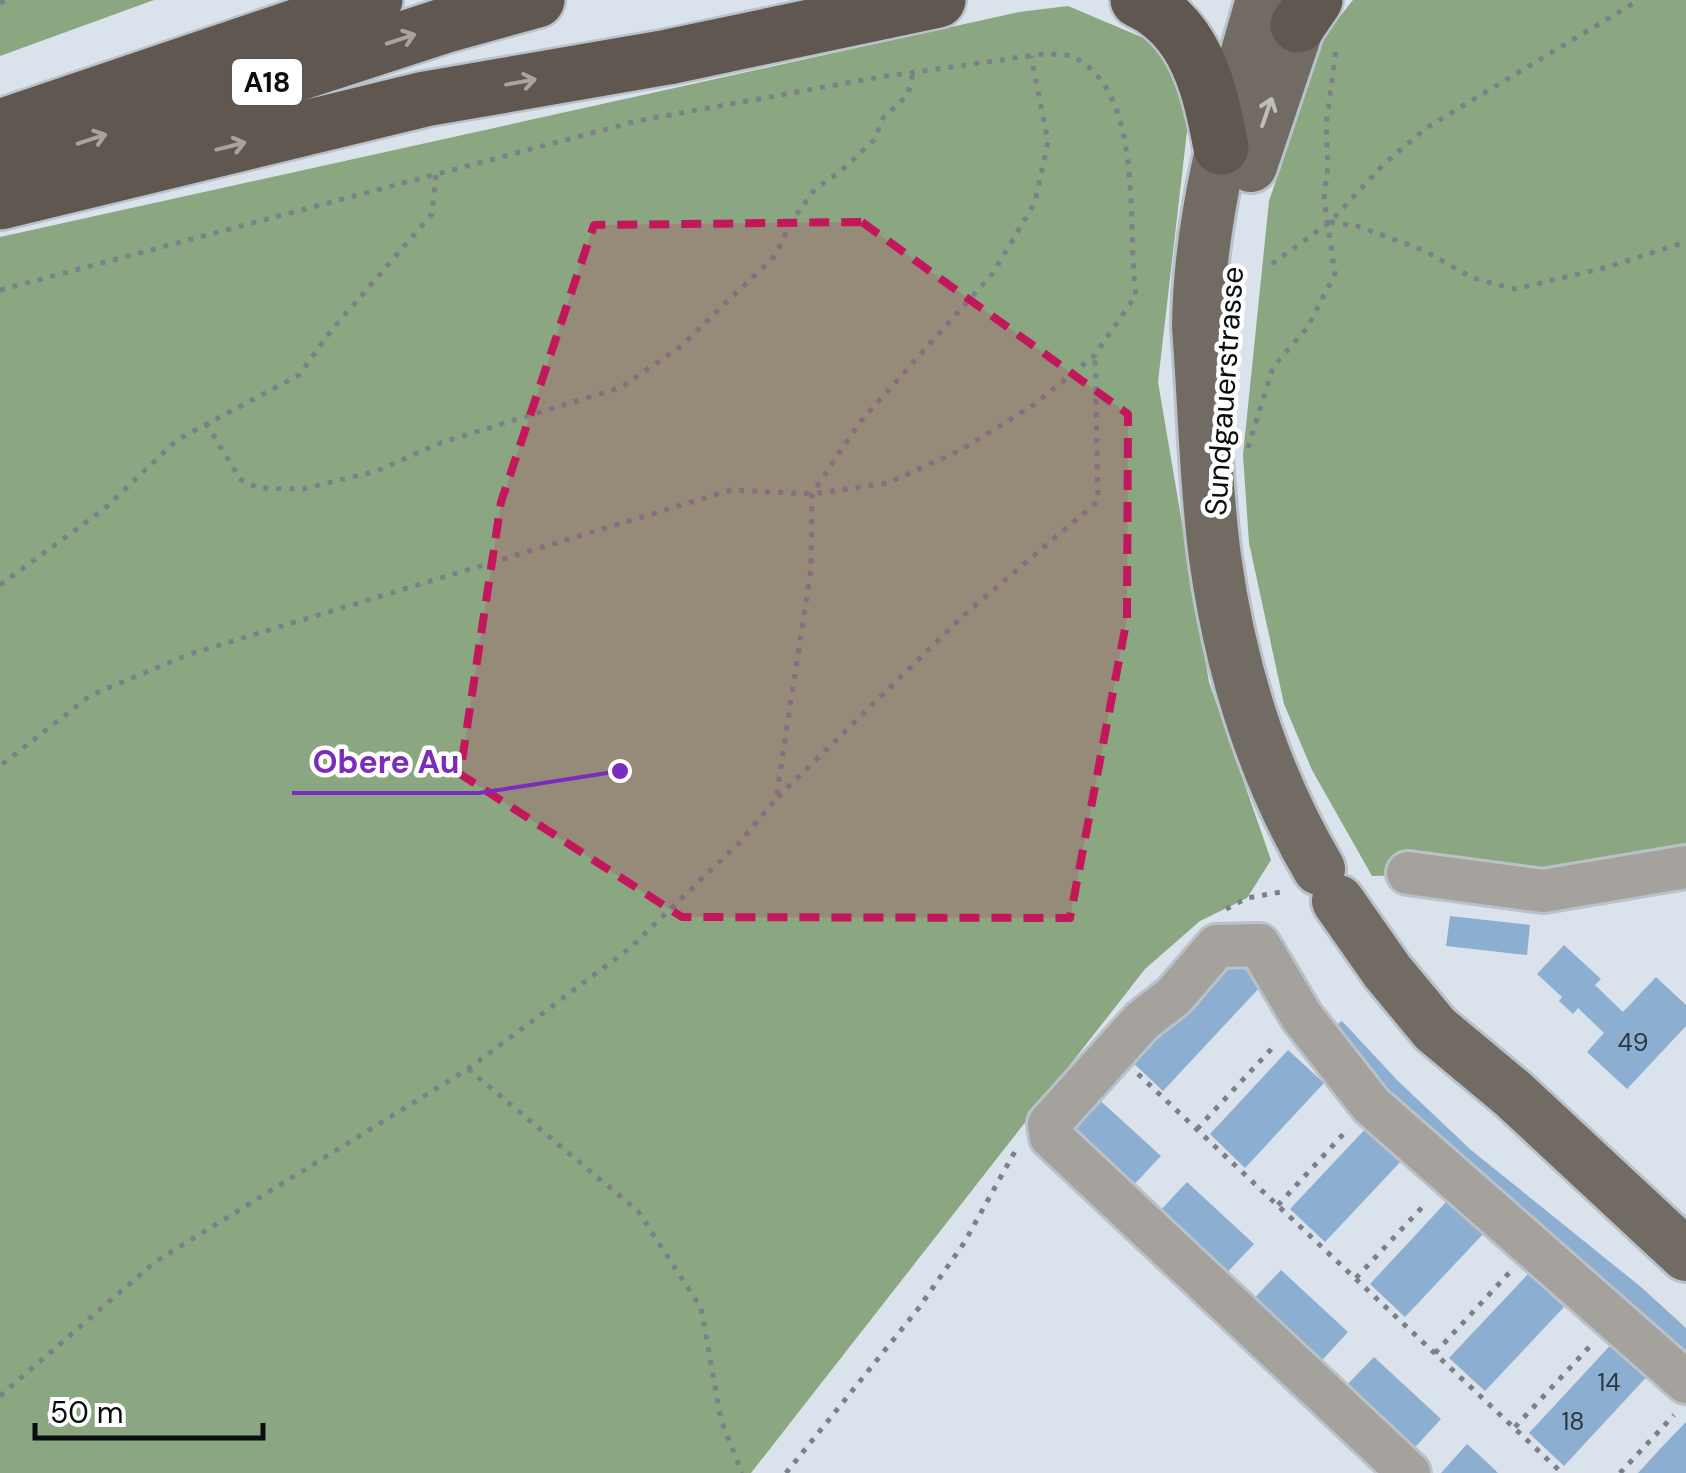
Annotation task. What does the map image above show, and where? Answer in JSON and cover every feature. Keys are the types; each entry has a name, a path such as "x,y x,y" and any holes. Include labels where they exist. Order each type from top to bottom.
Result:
{"highway":[{"path":"0,98 282,0"},
{"name":"A18","path":"0,127 375,0"},
{"name":"A18","path":"0,171 443,26 537,0"},
{"path":"0,202 425,99 668,56 938,0"},
{"path":"1138,0 1152,6 1186,38 1206,78 1221,147"}],"main road":[{"name":"Sundgauerstrasse","path":"1304,13 1221,147 1198,291 1215,554 1228,630 1250,714 1290,818 1329,885 1387,972 1435,1029 1513,1094 1686,1224"},
{"name":"Sundgauerstrasse","path":"1215,554 1225,300 1242,197 1264,120 1304,13"},
{"name":"Sundgauerstrasse","path":"1513,1094 1686,1255"}],"street":[{"path":"1408,873 1543,891 1686,867"},
{"path":"1409,1473 1050,1137 1048,1124 1142,1021 1174,996 1217,946 1259,946 1302,1016 1371,1105 1686,1382"}],"path":[{"path":"1272,264 1330,222 1383,165 1426,128 1638,0"},
{"path":"1245,457 1273,367 1307,328 1336,274 1324,199 1328,166 1326,125 1304,13"},
{"path":"0,290 638,121 913,72 1030,56 1070,55 1098,74 1116,104 1129,179 1130,259 1136,295 1095,355 1034,404 962,450 888,483 812,494 731,490 190,654 91,695 0,766"},
{"path":"776,799 812,569 812,494 860,422 993,273 1036,202 1048,142 1030,56"},
{"path":"206,424 240,479 258,488 303,489 376,472 440,443 622,388 682,346 775,256 815,189 874,140 883,118 908,96 913,72"},
{"path":"0,584 104,509 177,440 299,375 330,332 432,214 436,175"},
{"path":"1330,222 1357,226 1423,250 1473,278 1515,289 1604,268 1686,242"},
{"path":"0,1396 155,1262 468,1069 630,948 739,844 776,799 964,615 1098,501 1095,355"},
{"path":"1247,898 1250,912"},
{"path":"1196,1130 1302,1016"},
{"path":"1114,1052 1562,1473"},
{"path":"468,1069 638,1211 701,1308 722,1420 742,1473"},
{"path":"1278,1205 1371,1105"},
{"path":"786,1473 918,1309 955,1256 1022,1138"},
{"path":"1356,1279 1450,1178"},
{"path":"1435,1353 1532,1249"},
{"path":"1514,1428 1615,1320"},
{"path":"1620,1473 1686,1402"}],"highlighted area":[{"path":"862,222 1128,414 1127,618 1070,918 682,917 460,774 501,502 594,225"}],"green space":[{"path":"0,0 154,0 0,56"},
{"path":"1353,0 1686,0 1686,867 1372,876 1312,770 1284,704 1249,543 1243,455 1269,201 1325,35"},
{"path":"1068,6 1158,44 1189,114 1158,382 1209,682 1271,860 1247,898 1200,921 1145,969 751,1473 0,1473 0,237 1019,12"}],"building":[{"path":"1450,916 1530,925 1527,955 1446,946"},
{"path":"1564,945 1601,979 1595,985 1623,1012 1656,977 1686,1005 1686,1026 1627,1089 1587,1052 1604,1033 1578,1008 1573,1014 1559,1001 1562,997 1537,974"},
{"path":"1227,952 1262,985 1163,1091 1128,1058"},
{"path":"1342,1021 1471,1150 1686,1328 1686,1363 1454,1167 1325,1033"},
{"path":"1288,1050 1324,1083 1245,1168 1210,1134"},
{"path":"1093,1094 1161,1156 1127,1192 1061,1130"},
{"path":"1369,1125 1404,1158 1325,1242 1290,1209"},
{"path":"1187,1182 1254,1244 1220,1280 1154,1217"},
{"path":"1448,1200 1484,1233 1405,1317 1370,1284"},
{"path":"1281,1270 1348,1332 1315,1368 1248,1305"},
{"path":"1528,1274 1564,1307 1485,1391 1449,1358"},
{"path":"1618,1337 1653,1370 1564,1466 1529,1433"},
{"path":"1374,1357 1441,1419 1408,1455 1340,1392"},
{"path":"1686,1422 1686,1473 1638,1473 1660,1449"},
{"path":"1467,1444 1490,1465 1498,1473 1441,1473"}],"place":[{"name":"Obere Au","path":"620,771"}]}
